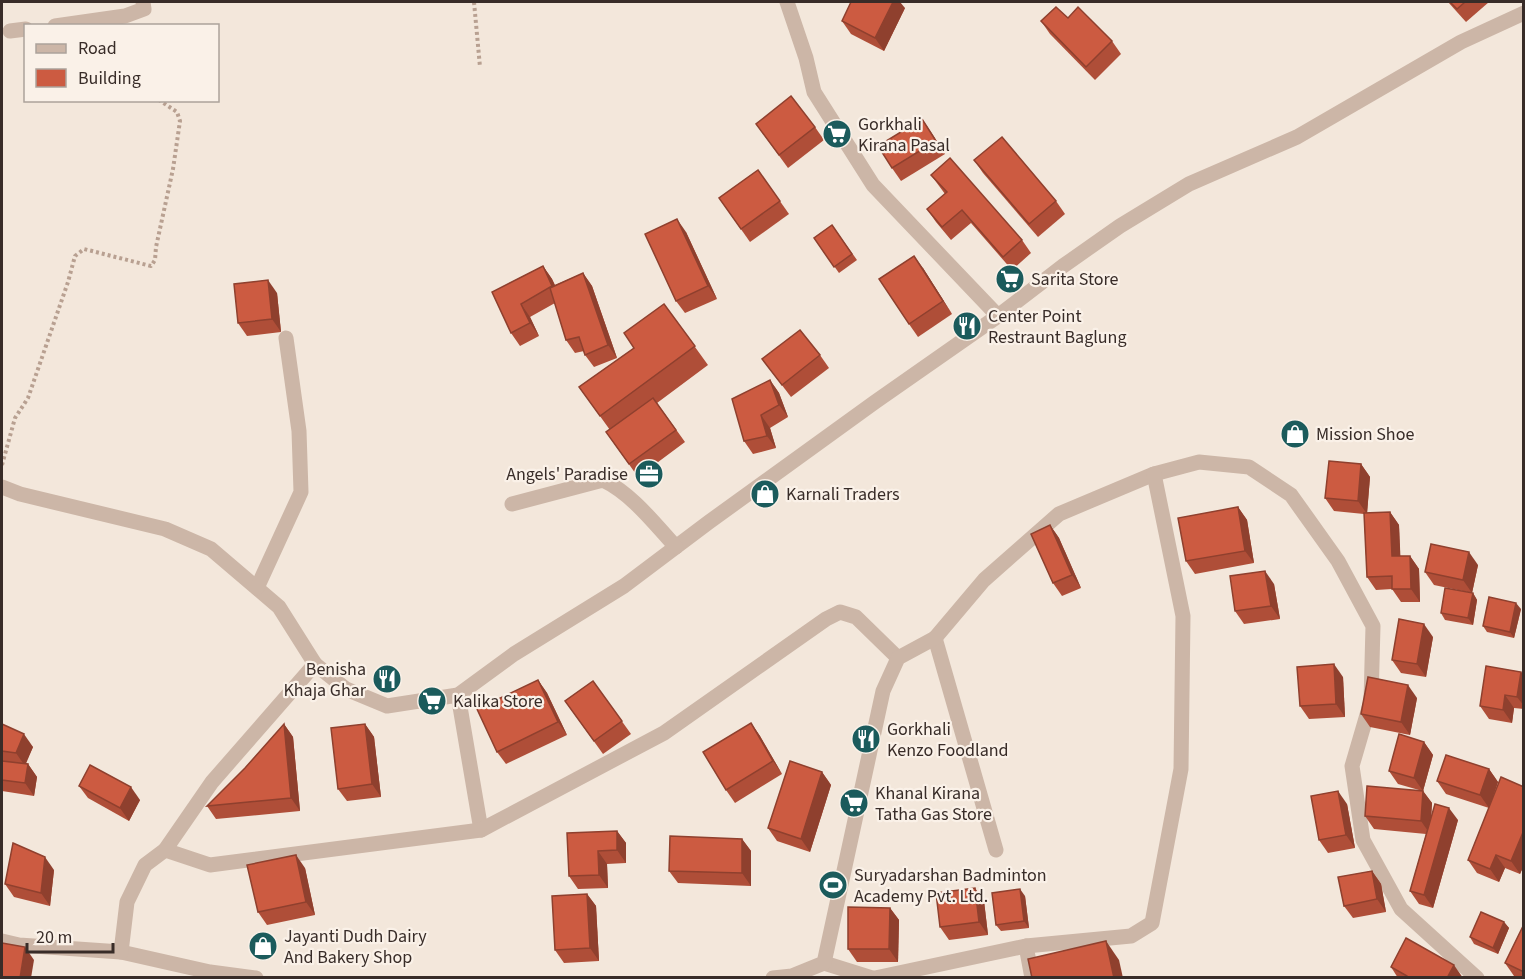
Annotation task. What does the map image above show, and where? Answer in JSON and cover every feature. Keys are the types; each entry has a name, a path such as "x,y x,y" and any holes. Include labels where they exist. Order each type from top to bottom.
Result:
{"street":[{"path":"69,24 125,16 144,9 143,2"},
{"path":"787,2 806,58 814,92 873,185 998,316"},
{"path":"2,487 20,494 165,528 211,549 279,607 315,664 346,689 387,706 458,695 514,654 624,586 1120,226 1189,184 1297,137 1461,42 1524,13"},
{"path":"257,588 301,492 299,431 286,338"},
{"path":"824,963 882,691 898,658 935,638 984,580 1059,514 1154,474 1199,462 1249,467 1291,495 1338,561 1373,626 1371,701 1352,766 1363,840 1401,909 1477,978"},
{"path":"773,978 792,976 824,963 875,977 1026,946 1131,936 1152,923 1181,769 1183,628 1183,616 1154,474"},
{"path":"512,504 603,480 617,486 676,547"},
{"path":"165,850 210,864 481,830 664,733 826,619 840,612 855,617 898,658"},
{"path":"935,638 996,850"},
{"path":"121,952 127,902 145,865 165,850 212,782 315,664"},
{"path":"458,695 481,830"},
{"path":"2,941 20,945 121,952 211,975 256,978"},
{"path":"1026,946 1032,978"}],"path":[{"path":"474,2 480,67"},
{"path":"2,469 15,418 28,398 75,256 84,249 151,266 155,260 180,121 177,112 162,102"}],"building":[{"path":"851,2 893,2 875,38 842,21"},
{"path":"1450,2 1465,2 1457,9"},
{"path":"1056,7 1068,18 1078,7 1112,41 1086,67 1041,21"},
{"path":"791,96 815,127 779,155 756,124"},
{"path":"922,119 936,141 892,168 878,146"},
{"path":"1002,137 1056,201 1029,224 974,160"},
{"path":"950,158 1022,240 1003,257 962,210 942,227 927,209 947,192 931,175"},
{"path":"758,170 780,201 741,229 719,198"},
{"path":"677,219 708,286 676,301 645,234"},
{"path":"832,225 852,254 834,267 814,238"},
{"path":"914,256 943,301 909,324 879,279"},
{"path":"543,266 552,286 521,304 530,323 511,333 492,292"},
{"path":"583,273 608,345 585,355 579,337 566,340 550,288"},
{"path":"268,280 272,319 238,323 234,284"},
{"path":"664,304 695,346 600,416 579,387 634,348 624,333"},
{"path":"800,330 820,355 782,385 762,359"},
{"path":"770,380 779,405 761,415 767,436 744,441 732,399"},
{"path":"653,398 676,430 629,464 606,432"},
{"path":"1329,461 1361,464 1358,501 1325,498"},
{"path":"1238,507 1245,551 1186,561 1178,518"},
{"path":"1390,512 1392,556 1410,556 1411,589 1392,589 1392,576 1367,577 1364,513"},
{"path":"1050,525 1072,575 1053,583 1031,534"},
{"path":"1431,544 1469,552 1463,580 1425,572"},
{"path":"1265,571 1271,606 1235,611 1230,576"},
{"path":"1445,588 1473,593 1468,618 1441,613"},
{"path":"1489,597 1516,603 1510,632 1483,626"},
{"path":"1399,619 1424,624 1417,664 1392,660"},
{"path":"1334,664 1336,704 1300,706 1297,667"},
{"path":"1486,666 1521,672 1517,697 1505,695 1503,710 1480,706"},
{"path":"1368,677 1408,685 1401,722 1361,714"},
{"path":"538,680 558,722 497,752 477,709"},
{"path":"593,681 622,721 594,741 565,701"},
{"path":"751,723 773,761 726,790 703,752"},
{"path":"2,724 24,734 16,753 2,751"},
{"path":"284,724 291,798 207,806 245,768"},
{"path":"365,724 372,784 338,789 331,728"},
{"path":"1399,734 1424,742 1414,778 1389,771"},
{"path":"1446,755 1489,769 1480,795 1437,781"},
{"path":"2,761 28,764 25,783 2,780"},
{"path":"790,761 822,772 801,839 768,828"},
{"path":"90,765 131,787 120,808 79,786"},
{"path":"1501,777 1524,787 1524,830 1511,861 1496,855 1490,869 1468,860"},
{"path":"1367,786 1423,791 1421,821 1365,816"},
{"path":"1338,791 1346,835 1319,840 1311,796"},
{"path":"1435,804 1449,808 1424,895 1410,891"},
{"path":"617,831 617,850 598,851 599,875 569,876 567,833"},
{"path":"670,836 742,839 742,873 669,871"},
{"path":"13,843 45,857 41,893 5,884"},
{"path":"296,855 306,902 258,912 247,865"},
{"path":"1372,871 1377,899 1344,906 1338,877"},
{"path":"975,888 979,922 940,927 936,893"},
{"path":"1020,889 1024,921 996,925 992,893"},
{"path":"587,894 590,948 555,950 552,896"},
{"path":"848,907 890,908 889,949 848,949"},
{"path":"1481,912 1504,922 1493,948 1470,937"},
{"path":"1524,924 1524,972 1505,963"},
{"path":"1406,938 1454,965 1447,978 1407,978 1391,967"},
{"path":"1106,941 1114,978 1032,978 1028,959"},
{"path":"2,943 25,947 20,978 2,978"}],"place":[{"name":"Gorkhali Kirana Pasal","path":"837,134"},
{"name":"Sarita Store","path":"1010,279"},
{"name":"Center Point Restraunt Baglung","path":"967,326"},
{"name":"Mission Shoe","path":"1295,434"},
{"name":"Angels' Paradise","path":"649,474"},
{"name":"Karnali Traders","path":"765,494"},
{"name":"Benisha Khaja Ghar","path":"387,679"},
{"name":"Kalika Store","path":"432,701"},
{"name":"Gorkhali Kenzo Foodland","path":"866,739"},
{"name":"Khanal Kirana Tatha Gas Store","path":"854,803"},
{"name":"Suryadarshan Badminton Academy Pvt. Ltd.","path":"833,885"},
{"name":"Jayanti Dudh Dairy And Bakery Shop","path":"263,946"}]}
